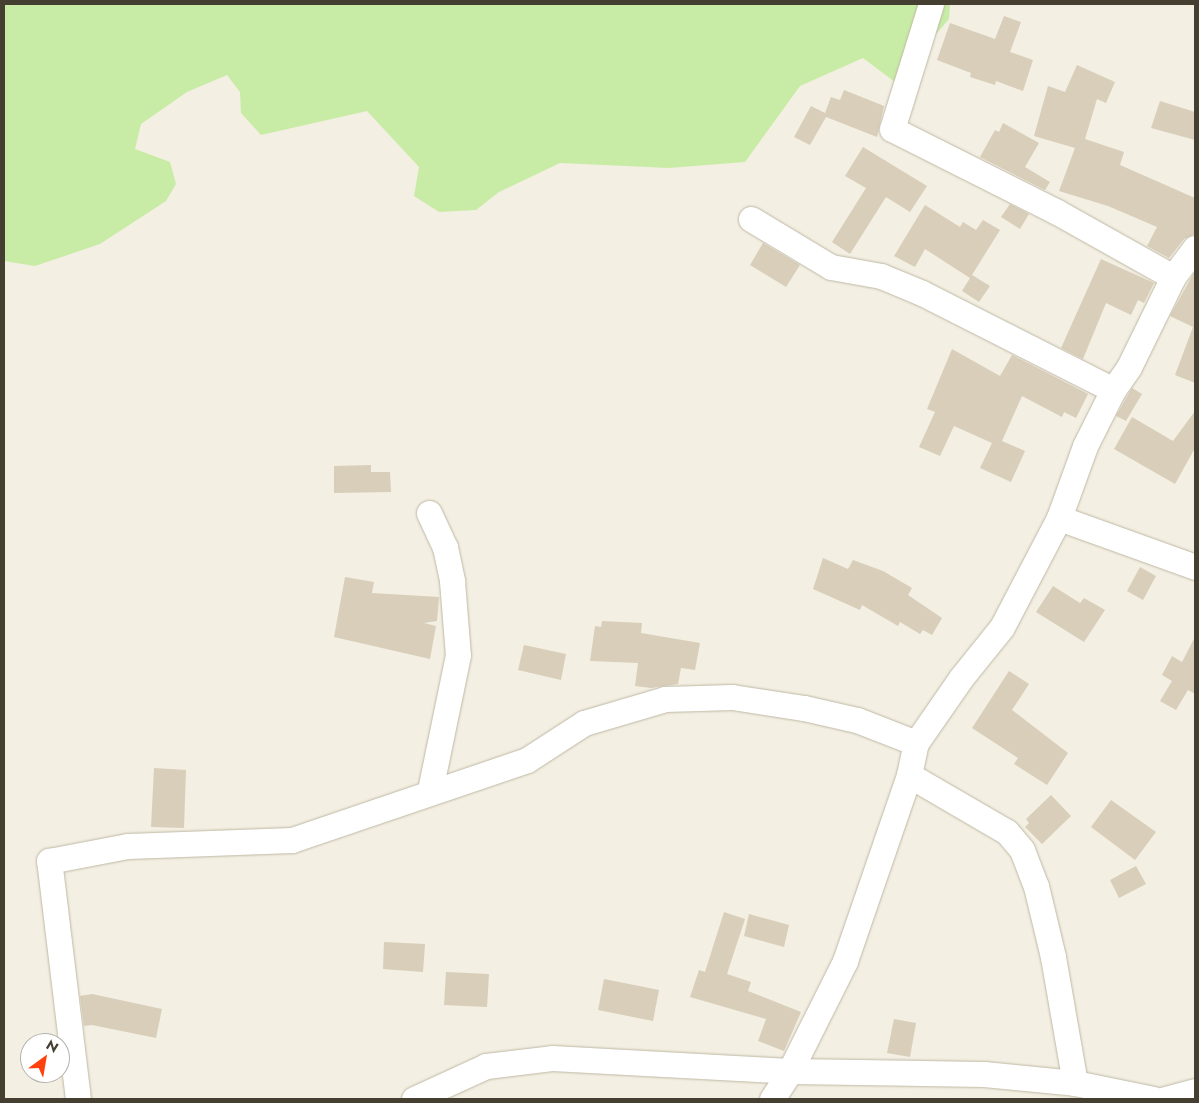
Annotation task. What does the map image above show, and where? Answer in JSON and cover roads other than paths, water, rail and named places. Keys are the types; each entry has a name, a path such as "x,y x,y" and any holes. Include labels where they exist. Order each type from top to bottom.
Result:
{"street":[{"path":"931,4 892,130 1057,212 1173,278"},
{"path":"751,219 831,267 881,276 922,293 1113,390"},
{"path":"772,1099 790,1072 845,961 909,775 916,743 961,678 1002,627 1059,518 1085,446 1113,390 1129,367 1173,278 1195,248"},
{"path":"429,513 446,547 458,655 430,790"},
{"path":"1059,518 1195,568"},
{"path":"78,1099 49,861 128,846 292,840 343,825 430,790 527,760 584,723 664,698 732,696 804,708 857,720 916,743"},
{"path":"909,775 1007,832 1022,850 1036,886 1053,957 1075,1083"},
{"path":"414,1099 486,1066 552,1058 790,1072 984,1074 1075,1083 1154,1099"},
{"path":"1165,1099 1195,1091"}]}
